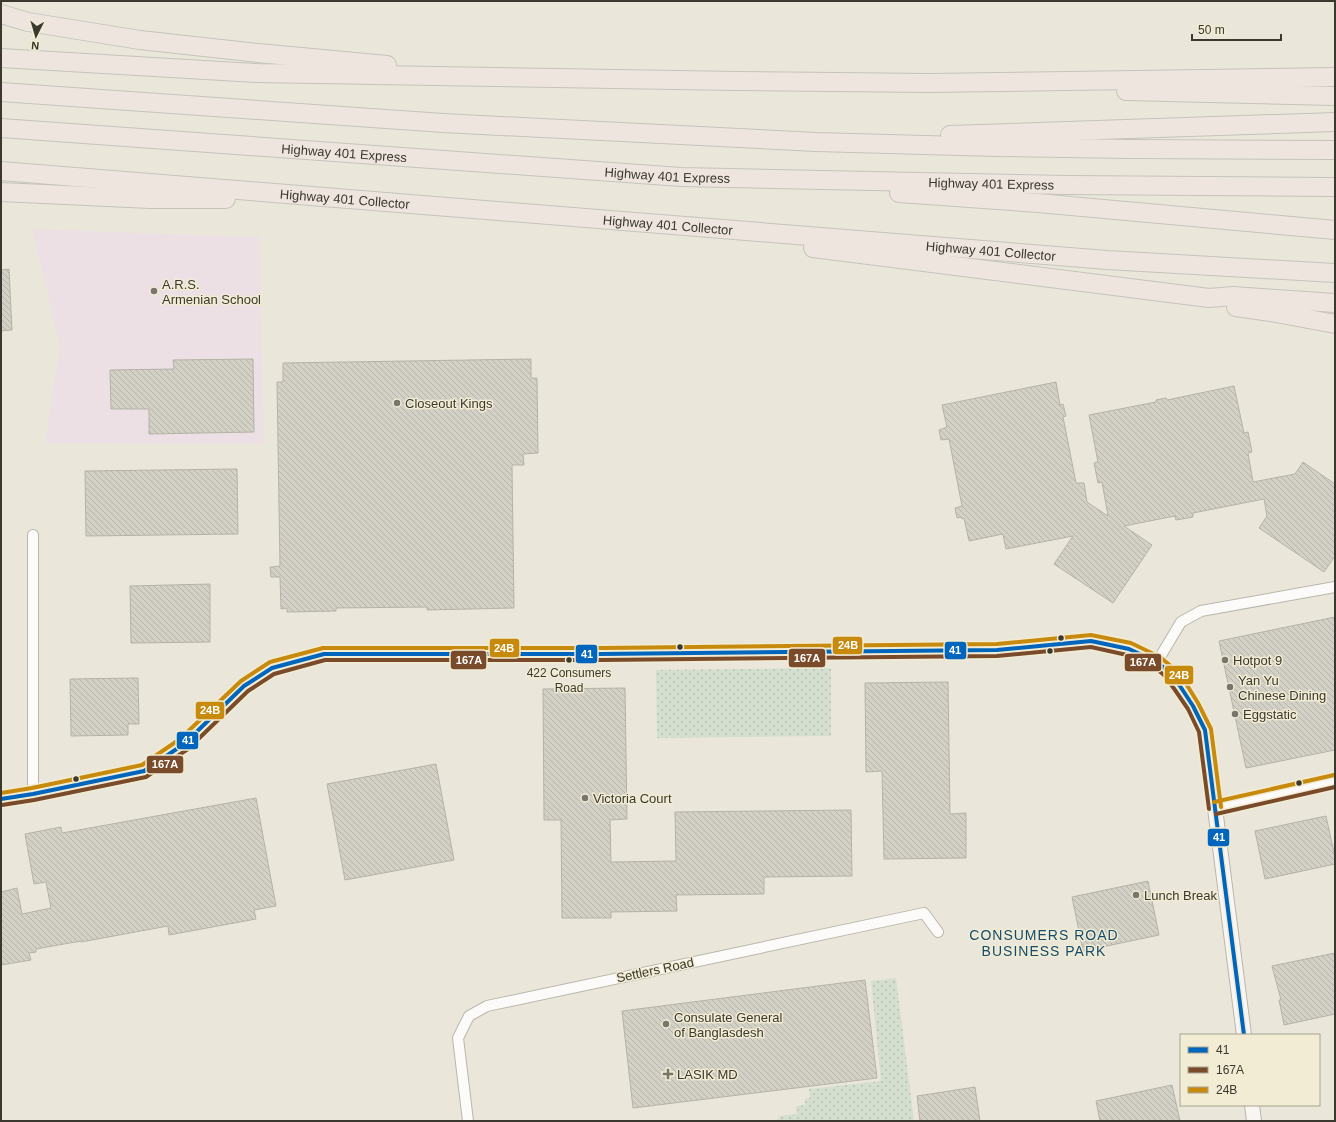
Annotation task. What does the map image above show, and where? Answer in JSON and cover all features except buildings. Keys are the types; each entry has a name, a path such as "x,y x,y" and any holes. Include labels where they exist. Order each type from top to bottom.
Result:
{"highway":[{"path":"1,14 28,22 140,40 377,64 487,77"},
{"path":"1,58 257,73 487,77 930,83 1335,77"},
{"path":"930,83 1143,92 1335,96"},
{"path":"1,92 443,123 816,142 1091,149 1335,150"},
{"path":"816,142 994,133 1335,122"},
{"name":"Highway 401 Express","path":"1,128 681,177 1067,185 1335,187"},
{"name":"Highway 401 Collector","path":"1,171 1107,260 1335,273"},
{"path":"681,177 1038,203 1335,230"},
{"path":"1,192 150,199 365,200"},
{"path":"564,217 1209,298 1233,296 1335,303"},
{"path":"1209,298 1228,306 1271,312 1335,324"}],"street":[{"path":"33,535 33,794"},
{"path":"1157,662 1181,622 1201,611 1335,587"},
{"path":"1,799 33,794 144,771 184,744 244,686 272,668 324,654 586,654 997,650 1091,641 1129,649 1157,662 1168,671 1180,686 1193,706 1205,730 1244,1034"},
{"path":"1215,808 1335,781"},
{"name":"Settlers Road","path":"468,1121 458,1038 469,1016 487,1006 924,913 938,932"},
{"path":"1252,1106 1254,1121"}],"shaded area":[{"name":"A.R.S. Armenian School","path":"32,229 259,237 264,444 45,443 60,346"}],"green space":[{"path":"831,668 831,736 657,738 656,670"},
{"path":"896,978 914,1121 773,1121 772,1120 779,1119 779,1116 797,1114 796,1106 805,1105 805,1099 810,1098 809,1089 881,1081 871,981"}],"transit line":[{"name":"24B","path":"1,793 142,765 180,739 241,681 270,662 323,648 601,648 997,644 1091,635 1131,643 1160,657 1172,667 1185,682 1198,703 1211,729 1221,807"},
{"name":"41","path":"1,799 33,794 144,771 184,744 244,686 272,668 324,654 601,654 997,650 1091,641 1129,649 1157,662 1168,671 1180,686 1193,706 1205,730 1244,1034"},
{"name":"167A","path":"2,805 146,777 188,749 248,691 274,674 325,660 601,660 997,656 1091,647 1127,655 1154,667 1164,675 1175,690 1188,709 1199,732 1209,809"},
{"name":"24B","path":"1214,802 1334,775"},
{"name":"167A","path":"1216,814 1335,787"}],"place":[{"name":"A.R.S. Armenian School","path":"154,291"},
{"name":"Closeout Kings","path":"397,403"},
{"name":"422 Consumers Road","path":"569,660"},
{"name":"Hotpot 9","path":"1225,660"},
{"name":"Yan Yu Chinese Dining","path":"1230,687"},
{"name":"Eggstatic","path":"1235,714"},
{"name":"Victoria Court","path":"585,798"},
{"name":"Lunch Break","path":"1136,895"},
{"name":"Consulate General of Banglasdesh","path":"666,1024"},
{"name":"LASIK MD","path":"668,1074"}],"district":[{"name":"CONSUMERS ROAD BUSINESS PARK","path":"1044,944"}]}
